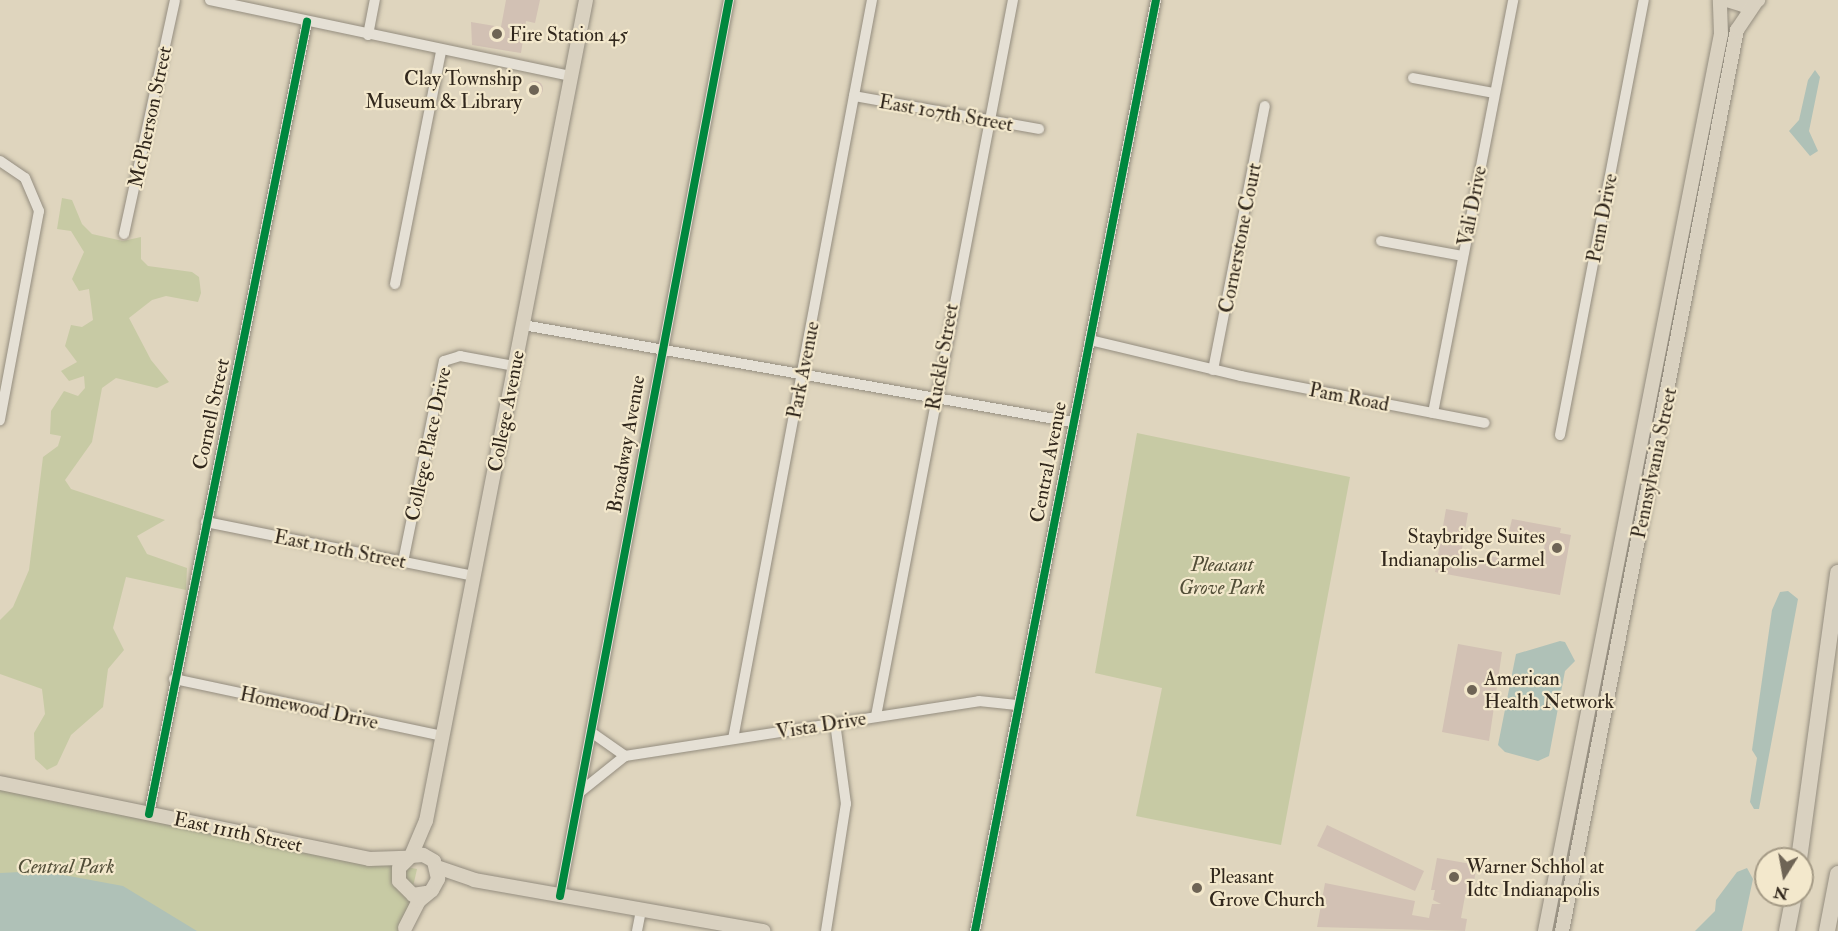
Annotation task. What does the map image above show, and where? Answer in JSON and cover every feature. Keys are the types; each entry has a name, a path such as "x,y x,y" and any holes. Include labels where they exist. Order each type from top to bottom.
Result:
{"highway":[{"path":"1802,847 1838,573"},
{"path":"1802,847 1838,669"},
{"path":"1828,931 1838,874"},
{"path":"1828,931 1838,897"},
{"path":"1787,931 1792,907"}],"main road":[{"name":"College Avenue","path":"409,857 426,821 586,0"},
{"name":"Pennsylvania Street","path":"1545,931 1717,55 1720,0"},
{"path":"1727,0 1743,5 1758,0"},
{"name":"Pennsylvania Street","path":"1562,931 1737,30 1758,0"},
{"name":"East 111th Street","path":"0,783 369,859 409,857"},
{"name":"College Avenue","path":"426,821 435,864"},
{"path":"405,929 399,868 409,857 423,855 435,864 474,880 764,931"},
{"name":"East 111th Street","path":"369,859 400,884"},
{"path":"405,929 438,879 435,864"},
{"path":"400,884 413,895 474,880"}],"street":[{"name":"McPherson Street","path":"124,234 174,0"},
{"path":"210,0 441,51 571,76"},
{"path":"368,35 375,0"},
{"name":"Broadway Avenue","path":"560,896 660,349 729,0"},
{"name":"Park Avenue","path":"733,739 872,0"},
{"name":"Ruckle Street","path":"876,716 988,121 1013,0"},
{"name":"Central Avenue","path":"975,931 1155,0"},
{"name":"Vali Drive","path":"1433,413 1513,0"},
{"name":"Penn Drive","path":"1560,435 1644,0"},
{"name":"Cornell Street","path":"149,814 174,679 307,22"},
{"path":"395,284 441,51"},
{"path":"1413,78 1494,93"},
{"name":"East 107th Street","path":"854,96 1039,129"},
{"name":"Cornerstone Court","path":"1213,370 1265,106"},
{"path":"0,161 25,178 39,211 0,420"},
{"path":"1381,241 1463,256"},
{"path":"523,325 1072,422"},
{"name":"Pam Road","path":"1090,340 1213,370 1484,423"},
{"name":"College Place Drive","path":"403,562 444,361 460,356 514,366"},
{"name":"East 110th Street","path":"206,522 475,576"},
{"name":"Homewood Drive","path":"174,679 443,736"},
{"name":"Vista Drive","path":"580,792 625,756 986,700 1017,705"},
{"path":"826,931 846,804 835,723"},
{"path":"591,732 625,756"},
{"path":"637,931 641,910"}],"green space":[{"path":"62,198 72,200 82,224 92,234 123,241 141,237 141,259 148,266 192,272 199,277 201,293 198,302 166,296 152,300 129,318 151,360 169,382 157,388 116,378 102,388 92,442 65,480 71,489 165,520 137,536 147,554 187,568 186,590 126,577 113,628 124,650 108,669 103,707 71,735 57,765 47,770 35,759 34,733 45,714 42,689 0,674 0,620 13,607 29,570 43,457 58,446 61,436 50,434 51,411 64,391 78,396 85,388 84,376 69,381 61,371 77,362 65,346 71,325 82,327 93,320 89,289 79,291 72,279 84,252 71,231 57,229"},
{"name":"Pleasant Grove Park","path":"1137,433 1350,477 1281,845 1136,816 1162,688 1095,673"},
{"name":"Central Park","path":"0,786 417,869 403,931 0,931"}],"shaded area":[{"path":"1815,70 1820,77 1809,131 1818,151 1810,156 1789,131 1799,120 1808,80"},
{"path":"1788,591 1798,599 1759,809 1754,809 1750,802 1757,758 1752,750 1772,610 1780,592"},
{"path":"1560,641 1565,642 1575,661 1565,671 1549,756 1538,761 1505,752 1498,745 1516,654"},
{"path":"1747,868 1753,879 1742,931 1695,931 1715,911 1716,900 1737,872"},
{"path":"42,871 123,886 197,931 0,931 0,873"}],"building":[{"name":"Fire Station 45","path":"506,0 540,0 535,23 526,21 521,53 472,45 471,22 501,27"},
{"name":"Clay Township Museum & Library","path":"535,81 541,83 543,89 541,95 535,97 529,95 527,89 529,83"},
{"name":"Staybridge Suites Indianapolis-Carmel","path":"1446,509 1468,513 1461,555 1486,559 1486,555 1541,568 1545,543 1508,536 1512,519 1561,528 1560,533 1571,535 1560,595 1435,572"},
{"name":"American Health Network","path":"1458,644 1502,652 1489,741 1442,732"},
{"path":"1327,825 1424,871 1415,891 1317,846"},
{"name":"Warner Schhol at Idtc Indianapolis","path":"1437,858 1477,865 1471,897 1465,896 1461,918 1467,919 1465,931 1317,927 1325,883 1415,901 1412,915 1429,918 1432,904 1441,904 1433,900 1435,890 1431,890"}],"cycle path":[{"path":"560,896 729,0"},
{"path":"975,931 1156,0"},
{"path":"149,814 307,22"}],"place":[{"name":"Fire Station 45","path":"497,34"},
{"name":"Clay Township Museum & Library","path":"534,90"},
{"name":"Staybridge Suites Indianapolis-Carmel","path":"1557,548"},
{"name":"American Health Network","path":"1472,690"},
{"name":"Warner Schhol at Idtc Indianapolis","path":"1454,877"},
{"name":"Pleasant Grove Church","path":"1197,888"}]}
